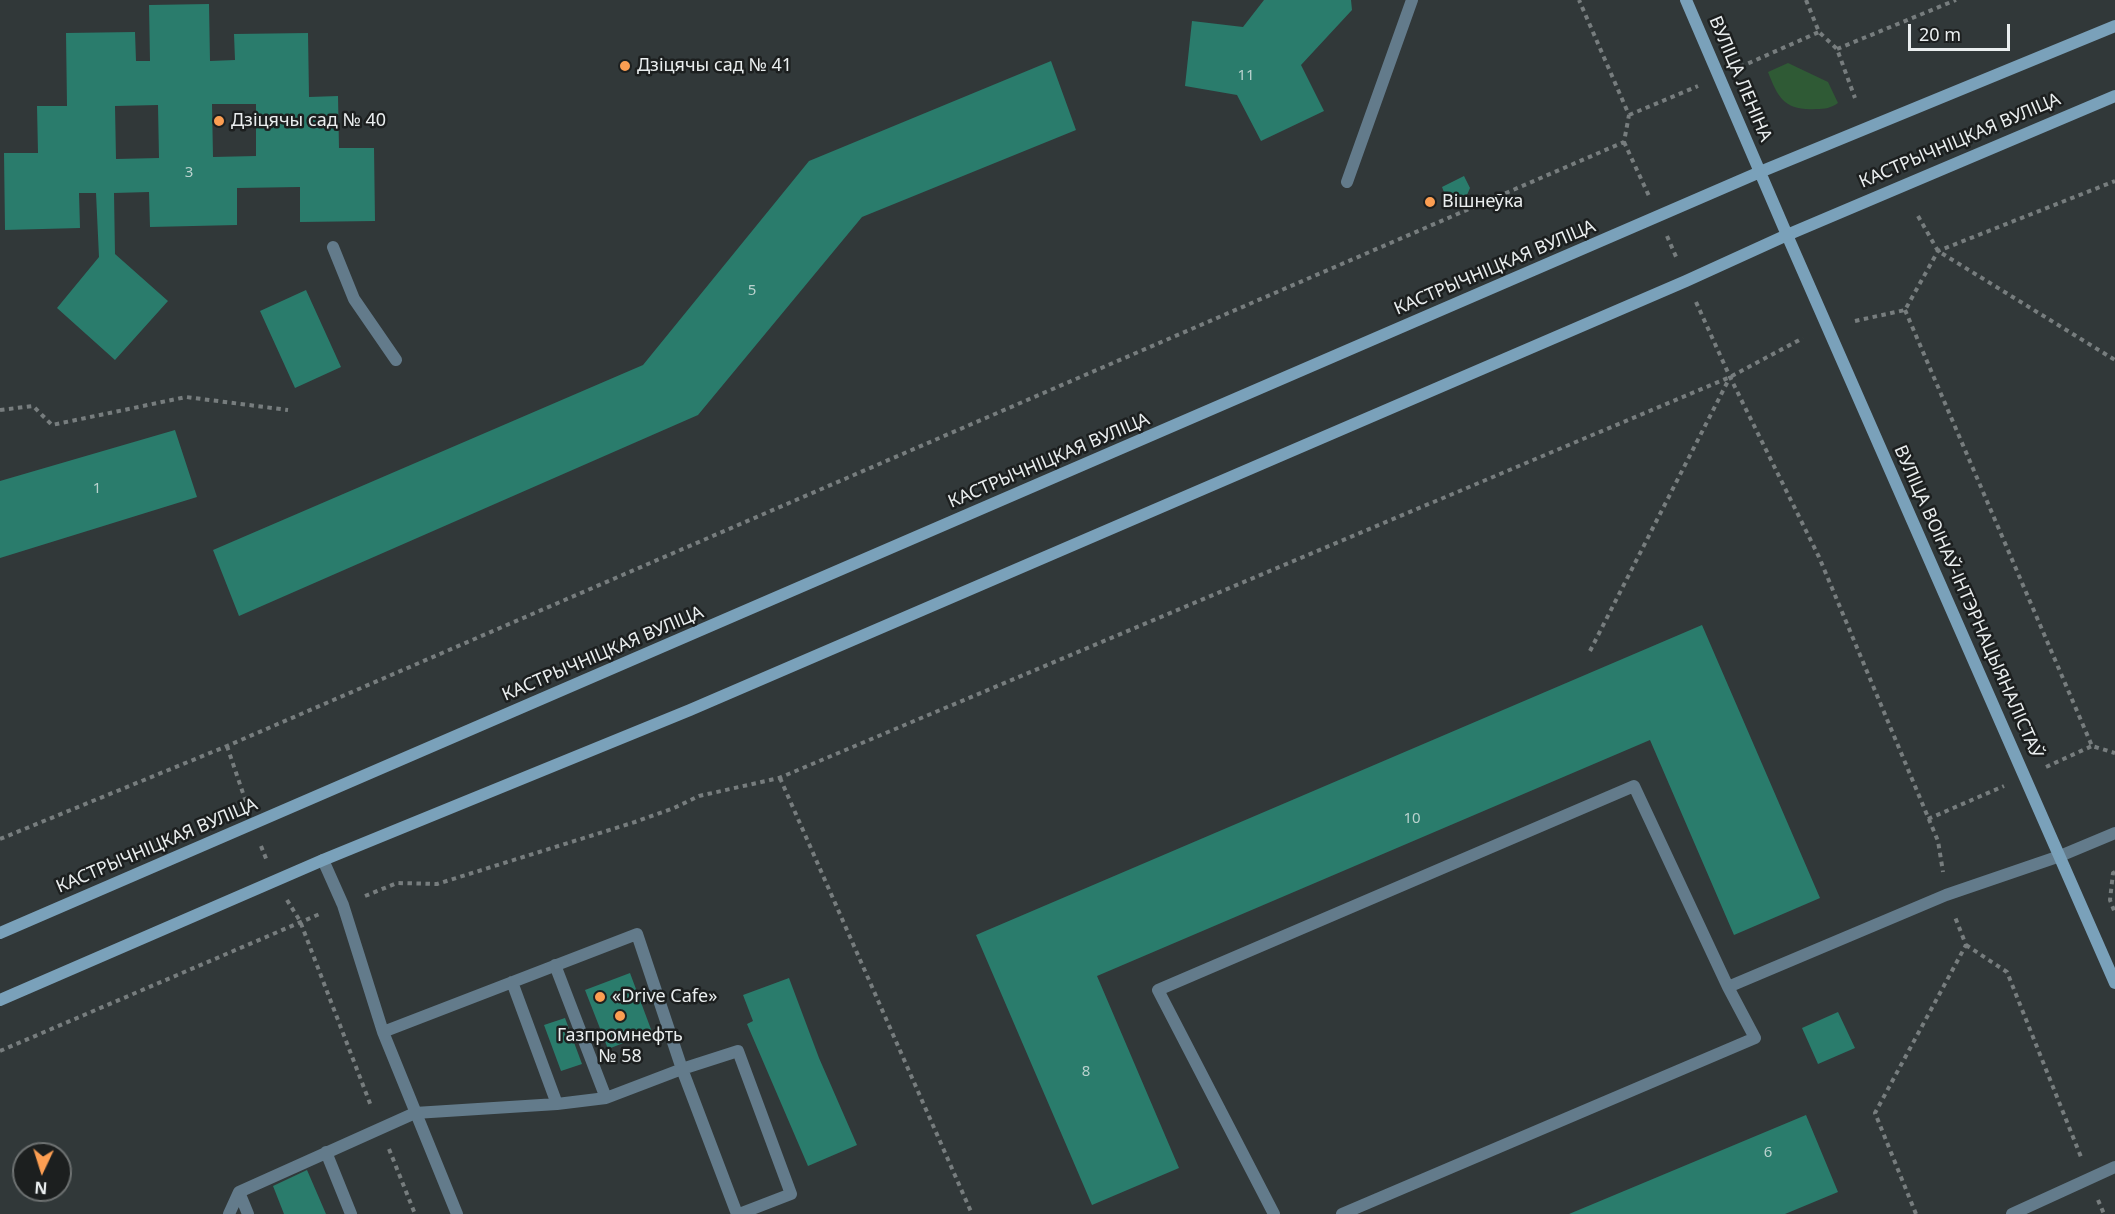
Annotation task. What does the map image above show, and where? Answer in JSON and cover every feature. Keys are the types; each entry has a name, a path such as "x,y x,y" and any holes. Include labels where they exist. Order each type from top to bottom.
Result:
{"main road":[{"name":"ВУЛІЦА ЛЕНІНА","path":"1686,0 1787,235"},
{"name":"КАСТРЫЧНІЦКАЯ ВУЛІЦА","path":"0,933 1760,172 2115,26"},
{"name":"КАСТРЫЧНІЦКАЯ ВУЛІЦА","path":"0,1000 323,860 690,710 1686,281 1787,235 2115,96"},
{"name":"ВУЛІЦА ВОІНАЎ-ІНТЭРНАЦЫЯНАЛІСТАЎ","path":"1787,235 2115,983"}],"street":[{"path":"1347,182 1412,0"},
{"path":"333,247 354,299 396,360"},
{"path":"1274,1214 1158,990 1634,786 1728,987 1755,1038 1342,1214"},
{"path":"1728,987 1946,895 2060,856 2115,833"},
{"path":"323,860 343,905 383,1032 457,1214"},
{"path":"229,1214 239,1192 415,1113 557,1104 606,1098 682,1069 738,1051 791,1194 738,1214 682,1069 637,934 383,1032"},
{"path":"555,965 606,1098"},
{"path":"512,982 557,1104"},
{"path":"326,1152 351,1214"},
{"path":"2012,1214 2115,1167"},
{"path":"239,1192 248,1214"}],"path":[{"path":"0,839 227,746 1624,142 1629,115 1579,0"},
{"path":"1806,0 1819,32 1837,49 1855,98"},
{"path":"1837,49 1956,0"},
{"path":"1855,321 1905,310 1938,251 2115,181"},
{"path":"1918,216 1938,251 2115,360"},
{"path":"1905,310 2092,746 2115,753"},
{"path":"397,883 438,884 635,822 699,796 779,778 1730,376 1803,338"},
{"path":"1590,651 1730,376"},
{"path":"1730,376 1819,557 1938,842 1946,895 1966,945 2007,972 2104,1214"},
{"path":"0,410 33,406 52,425 186,397 288,410"},
{"path":"779,778 972,1214"},
{"path":"2115,872 2110,900 2115,913"},
{"path":"0,1051 300,921 415,1214"},
{"path":"1916,1214 1875,1113 1966,945"}],"green space":[{"path":"1788,63 1828,82 1838,103 1825,108 1805,109 1797,108 1784,101 1775,89 1768,72"}],"building":[{"path":"1264,0 1351,0 1352,10 1301,65 1324,111 1261,141 1237,95 1185,86 1192,21 1243,27"},
{"path":"209,4 210,61 235,60 234,34 308,33 309,97 338,96 339,148 374,148 375,221 300,222 300,187 237,188 237,225 150,227 149,192 114,193 115,254 168,301 115,360 57,308 99,257 96,193 79,193 80,228 5,230 4,153 38,153 37,106 67,106 66,33 135,32 136,61 150,61 149,5","holes":["212,104 256,104 256,156 213,157","158,105 159,158 116,159 115,106"]},
{"path":"1051,61 1076,130 862,217 698,415 239,616 213,550 643,365 809,161"},
{"path":"1464,176 1470,188 1467,195 1458,200 1447,200 1442,187"},
{"path":"306,290 341,367 295,388 260,311"},
{"path":"175,430 197,497 0,558 0,481"},
{"path":"1702,625 1820,898 1734,935 1650,740 1097,976 1179,1168 1092,1205 976,935"},
{"path":"630,973 652,1032 608,1049 585,990"},
{"path":"789,978 819,1058 857,1145 808,1166 747,1024 753,1021 743,995"},
{"path":"1838,1012 1855,1048 1818,1064 1802,1028"},
{"path":"565,1018 582,1064 561,1071 544,1025"},
{"path":"1806,1115 1838,1192 1785,1214 1569,1214"},
{"path":"307,1170 326,1214 284,1214 273,1186"}],"place":[{"name":"Дзіцячы сад № 41","path":"625,66"},
{"name":"Дзіцячы сад № 40","path":"219,121"},
{"name":"Вішнеўка","path":"1430,202"},
{"name":"«Drive Cafe»","path":"600,997"},
{"name":"Газпромнефть № 58","path":"620,1016"}]}
